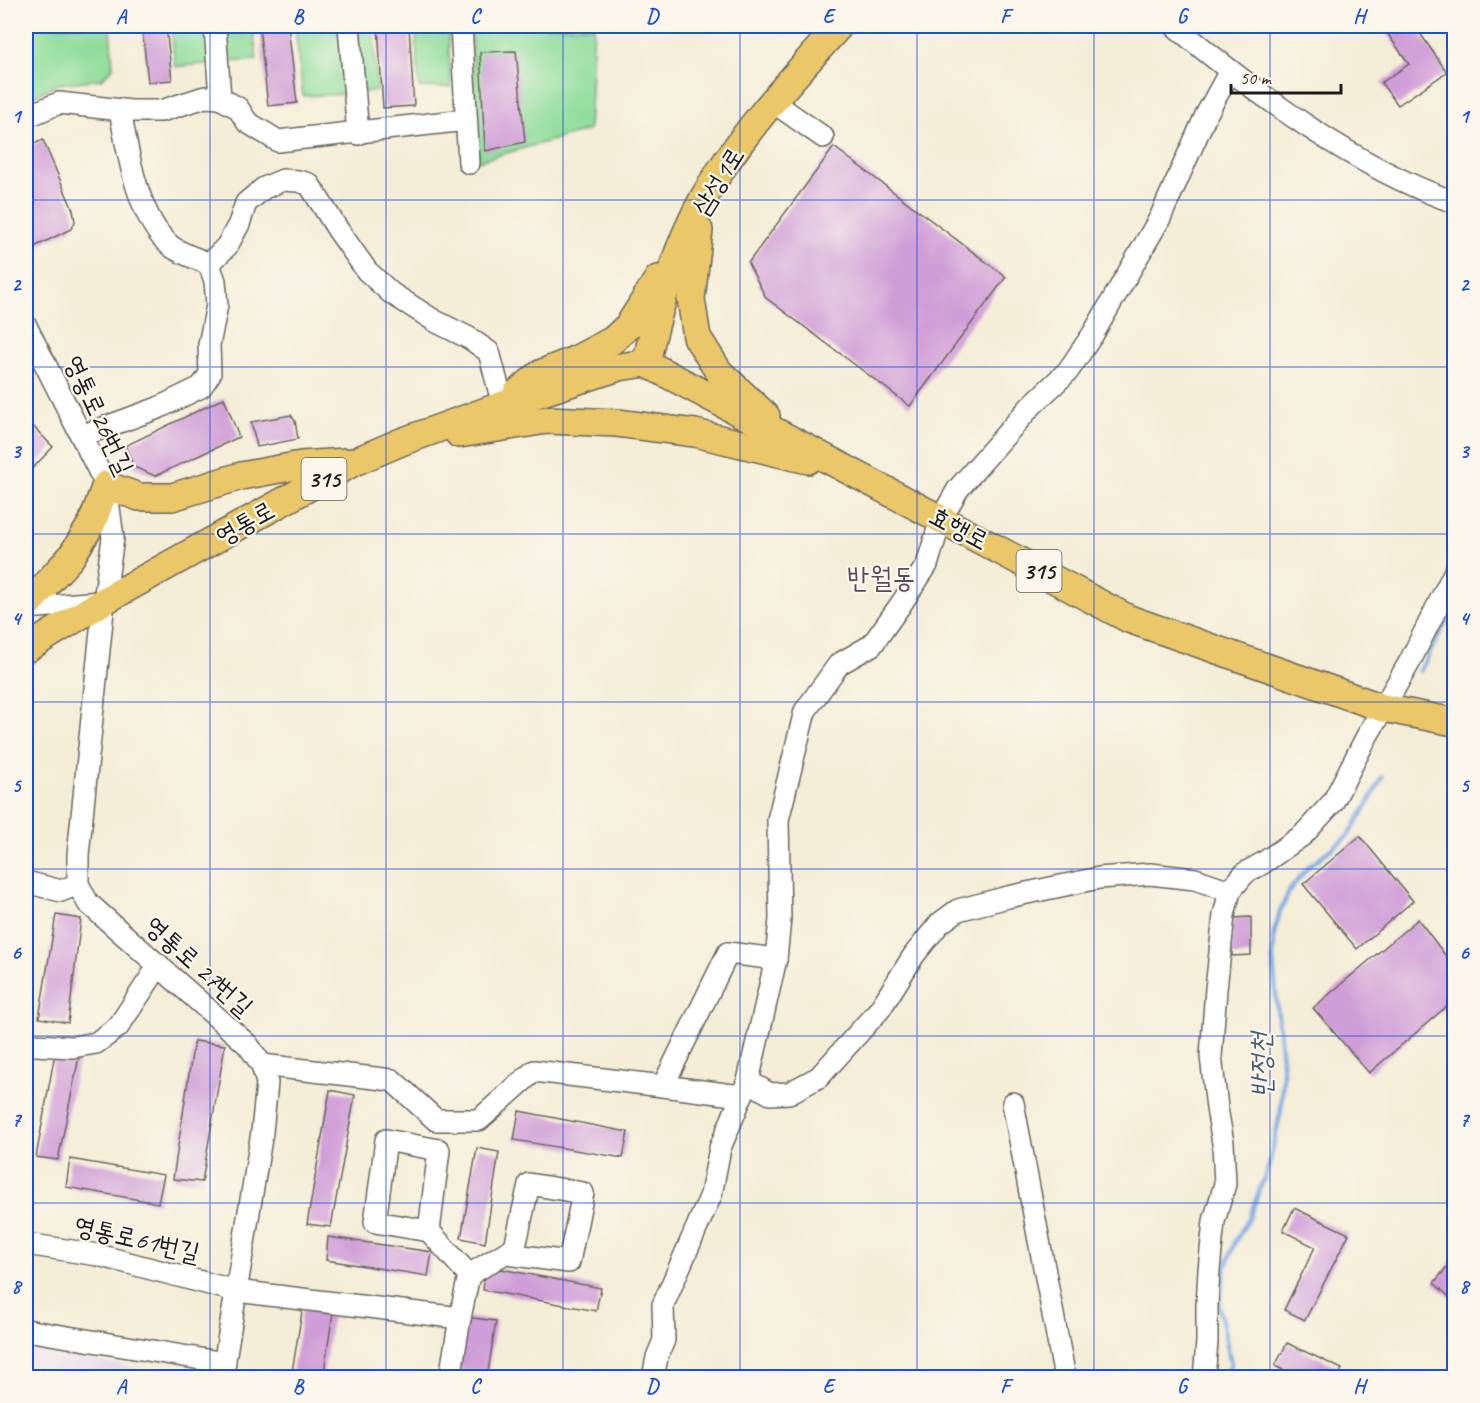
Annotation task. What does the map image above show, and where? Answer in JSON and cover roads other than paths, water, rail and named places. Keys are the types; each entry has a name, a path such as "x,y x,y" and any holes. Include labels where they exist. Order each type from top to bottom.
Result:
{"main road":[{"name":"삼성1로","path":"646,363 659,310 676,258 703,199 733,154 773,102 839,26"},
{"path":"703,199 691,299 697,337 719,372 790,439"},
{"path":"503,405 540,375 613,340 629,325 653,286 676,258"},
{"name":"효행로","path":"646,363 1129,619 1383,708 1455,722"},
{"name":"영통로","path":"26,649 104,601 354,462 401,442 503,405 619,367 646,363"},
{"name":"315","path":"401,442 547,420 617,423 695,433 848,469"},
{"path":"26,607 71,557 92,523 106,485 138,498 172,496 241,476 302,465 354,462"}],"street":[{"path":"215,26 220,98"},
{"path":"349,26 358,134"},
{"path":"461,26 469,163"},
{"path":"1175,26 1230,71 1331,141 1394,175 1455,202"},
{"path":"653,1377 657,1357 664,1340 663,1305 711,1195 720,1148 745,1089 776,959 780,919 778,820 805,711 839,664 872,645 901,604 927,565 941,519 958,489 1031,406 1068,371 1093,334 1160,218 1206,115 1230,71"},
{"path":"26,117 59,103 120,110 161,111 205,97 220,98 238,108 247,122 278,141 358,134 465,120"},
{"path":"773,102 823,137"},
{"path":"81,436 158,408 201,387 210,374 209,345 217,305 209,264 172,247 156,231 129,162 120,110"},
{"path":"209,264 227,246 239,224 246,203 264,188 283,180 309,184 367,271 391,293 489,352 503,405"},
{"name":"영통로26번길","path":"26,326 106,485 113,538 104,601"},
{"path":"1204,1377 1214,1221 1225,1184 1223,1143 1211,1056 1224,915 1230,891 1245,873 1293,843 1319,819 1337,794 1409,663 1455,573"},
{"path":"26,607 104,601"},
{"name":"영통로 27번길","path":"104,601 78,855 69,888 248,1045 262,1065 267,1083 262,1132 224,1370"},
{"path":"262,1065 392,1080 436,1120 479,1120 534,1071 663,1086 745,1089 770,1094 789,1093 819,1077 880,1008 914,955 939,924 958,910 1099,878 1150,874 1195,879 1230,891"},
{"path":"26,882 69,888"},
{"path":"663,1086 728,953 776,959"},
{"path":"26,1043 74,1047 96,1043 118,1027 159,965"},
{"path":"1013,1103 1065,1377"},
{"path":"429,1231 439,1150 386,1140 375,1222 429,1231 469,1275"},
{"name":"영통로61번길","path":"26,1244 98,1255 236,1291 460,1318"},
{"path":"450,1377 469,1275 515,1247"},
{"path":"26,1330 224,1370"}],"waterway":[{"name":"반정천","path":"1420,671 1454,607"},
{"name":"반정천","path":"1225,1378 1231,1364 1219,1306 1225,1269 1235,1242 1249,1218 1269,1165 1281,1110 1283,1073 1273,960 1274,933 1280,911 1290,890 1309,866 1348,836 1382,777"}],"district":[{"name":"반월동","path":"881,577"}]}
